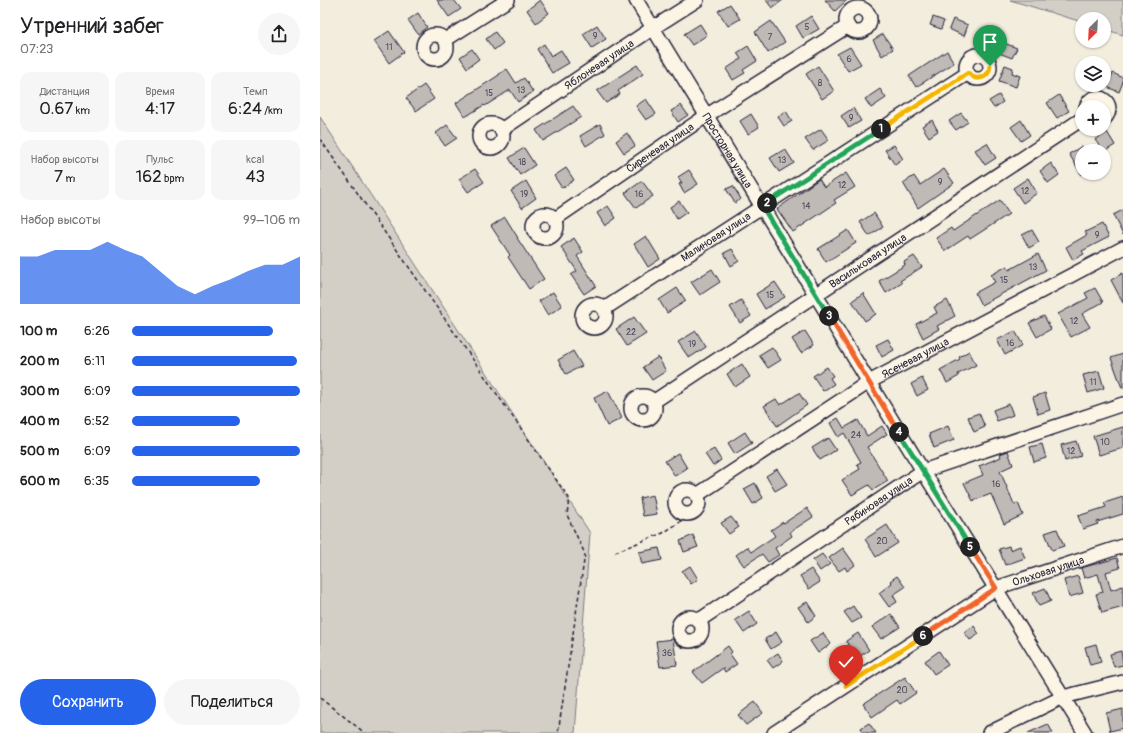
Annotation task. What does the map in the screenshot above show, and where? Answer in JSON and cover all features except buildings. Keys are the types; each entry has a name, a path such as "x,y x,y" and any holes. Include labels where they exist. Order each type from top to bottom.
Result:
{"street":[{"path":"445,40 508,0"},
{"name":"Просторная улица","path":"636,0 923,471 1085,733"},
{"name":"Яблоневая улица","path":"501,130 697,0"},
{"name":"Сиреневая улица","path":"555,219 706,116 848,26"},
{"name":"Малиновая улица","path":"604,309 968,73"},
{"path":"1090,100 1097,98 1104,100"},
{"name":"Васильковая улица","path":"653,402 1075,124"},
{"name":"Ясеневая улица","path":"697,495 869,382 1123,248"},
{"name":"Рябиновая улица","path":"698,621 923,471 1123,404"},
{"path":"683,490 689,490 697,495 699,501 697,507 690,513 684,514 678,511 675,505 675,499 683,490"},
{"name":"Ольховая улица","path":"774,733 996,588 1123,546"},
{"path":"989,733 1063,697 1123,682"}],"path":[{"path":"320,139 569,498 567,515 585,554 558,733"},
{"path":"614,552 663,533 680,522 684,514"},
{"path":"320,698 365,733"}],"shaded area":[{"path":"1010,0 1123,0 1123,35 1111,31 1111,12 1075,12 1075,20"},
{"path":"320,117 590,533 575,733 320,733"}],"route":[{"path":"846,686 996,588 762,206 968,73 972,77 978,79 984,77 989,72 990,66"}]}
